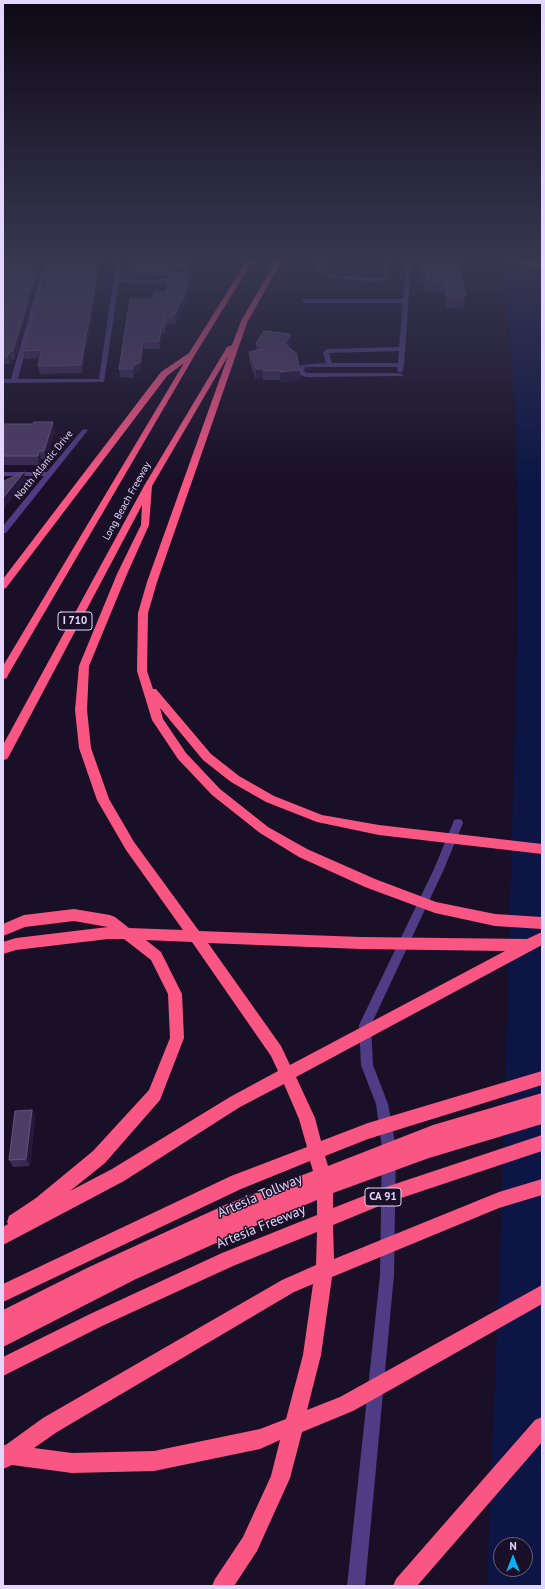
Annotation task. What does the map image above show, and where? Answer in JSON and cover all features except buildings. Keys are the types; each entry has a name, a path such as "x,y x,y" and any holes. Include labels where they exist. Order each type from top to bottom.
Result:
{"highway":[{"name":"Long Beach Freeway","path":"3,675 203,336"},
{"name":"Long Beach Freeway","path":"3,756 148,486 235,336"},
{"path":"239,336 152,582 143,613 142,671 158,720 182,756 216,792 270,834 303,853 370,883 435,907 495,920 542,923"},
{"path":"3,586 164,374 193,353"},
{"path":"148,486 145,525 122,574 84,666 81,710 85,748 103,800 130,846 239,996 276,1051 307,1118 324,1186 325,1265 312,1355 280,1478 250,1544 222,1586"},
{"path":"147,686 207,757 235,779 270,799 321,819 379,830 542,848"},
{"path":"3,930 24,921 74,914 110,921 156,956 175,994 177,1038 155,1094 99,1157 42,1204 3,1230"},
{"path":"3,948 16,944 108,933 361,943 542,945"},
{"path":"3,1236 118,1175 235,1102 542,938"},
{"path":"3,1293 237,1182 368,1131 542,1078"},
{"name":"Artesia Tollway","path":"3,1320 95,1273 231,1210 433,1133 542,1101"},
{"name":"Artesia Tollway","path":"3,1338 130,1273 228,1229 352,1177 429,1150 542,1116"},
{"name":"Artesia Freeway","path":"3,1367 96,1320 228,1259 389,1194 542,1144"},
{"path":"3,1459 50,1425 288,1286 499,1200 542,1187"},
{"path":"3,1453 72,1463 154,1461 260,1439 346,1404 542,1294"},
{"path":"402,1586 542,1427"}],"street":[{"path":"14,381 26,336"},
{"path":"3,381 102,381 109,336"},
{"path":"401,365 306,365 301,368 301,371 302,374 307,375 400,377 401,365 402,349 403,336"},
{"path":"329,365 326,352 329,350 402,349"},
{"name":"North Atlantic Drive","path":"3,531 85,430"},
{"path":"3,474 49,474"},
{"path":"356,1586 388,1275 389,1148 382,1104 366,1065 365,1025 439,869 458,823"}],"shaded area":[{"path":"510,336 542,336 542,1586 487,1586 501,1228 518,615 516,420"}]}
